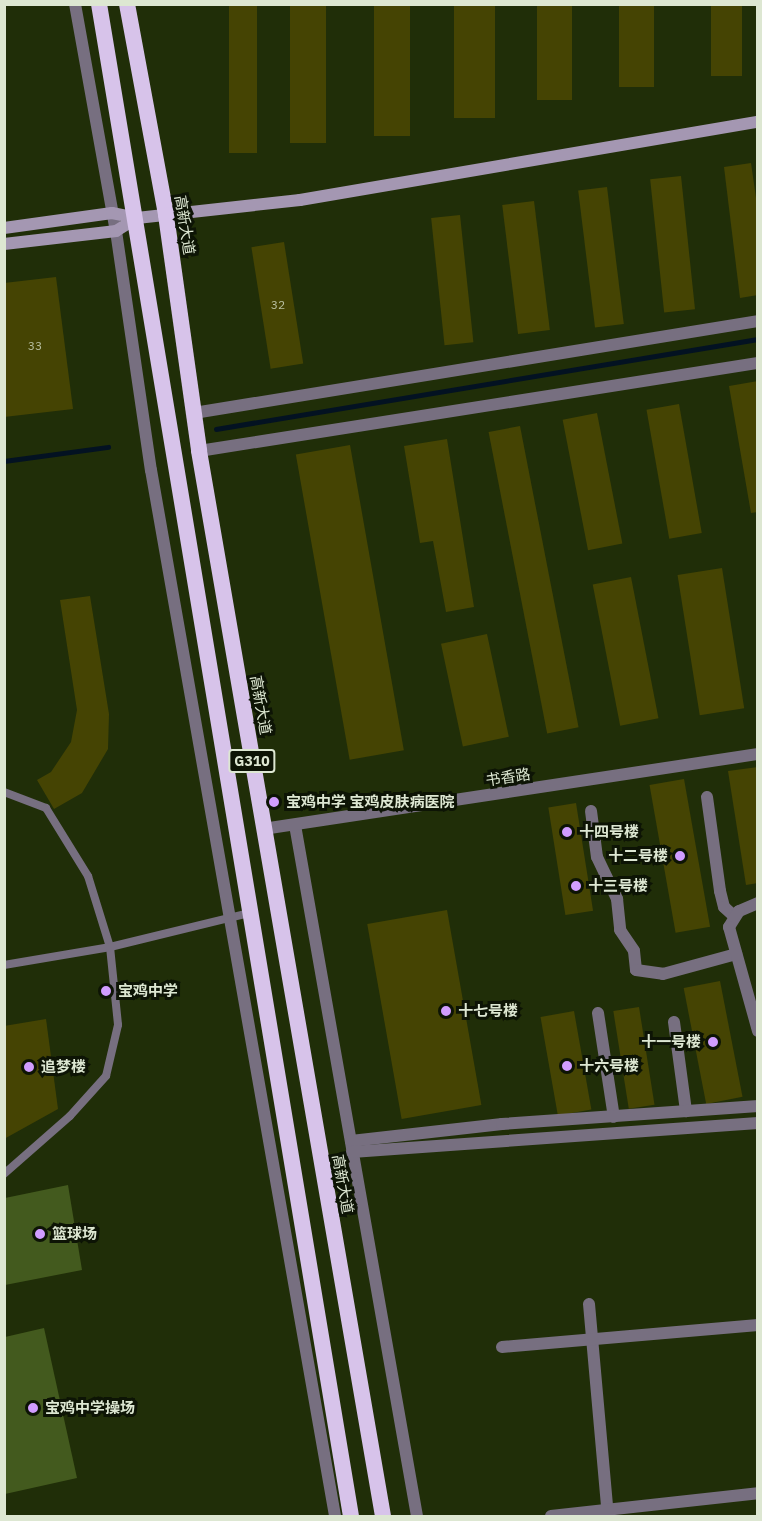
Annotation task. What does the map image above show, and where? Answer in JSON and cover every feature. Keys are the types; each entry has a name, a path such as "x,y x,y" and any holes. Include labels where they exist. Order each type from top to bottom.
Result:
{"highway":[{"name":"G310","path":"99,4 137,218 176,486 351,1516"},
{"name":"高新大道","path":"127,4 166,215 200,451 382,1516"}],"main road":[{"path":"4,228 112,213 137,218 306,199 758,122"},
{"path":"4,244 116,231 137,218"}],"street":[{"path":"75,4 116,231 152,470 335,1516"},
{"path":"194,413 758,321"},
{"path":"200,451 758,363"},
{"name":"书香路","path":"263,829 758,754"},
{"path":"707,797 720,891 724,907 734,916"},
{"path":"591,811 597,857 617,899 620,930 634,951 636,970 663,974 736,954"},
{"path":"295,825 417,1516"},
{"path":"758,903 734,916 729,927 758,1031"},
{"path":"598,1013 614,1117"},
{"path":"674,1022 686,1111"},
{"path":"352,1147 532,1123 758,1106"},
{"path":"352,1147 758,1124"},
{"path":"589,1304 590,1340 608,1513"},
{"path":"501,1347 758,1325"},
{"path":"551,1516 608,1513 758,1492"}],"lane":[{"path":"4,792 46,808 88,876 110,947 118,1025 106,1076 70,1116 4,1174"},
{"path":"4,965 110,947 250,913"}],"green space":[{"name":"篮球场","path":"68,1185 82,1270 5,1285 5,1198"},
{"name":"宝鸡中学操场","path":"44,1328 77,1478 5,1494 5,1337"}],"building":[{"path":"229,4 257,4 257,153 229,153"},
{"path":"290,4 326,4 326,143 290,143"},
{"path":"374,4 410,4 410,136 374,136"},
{"path":"454,4 495,4 495,118 454,118"},
{"path":"537,4 572,4 572,100 537,100"},
{"path":"619,4 654,4 654,87 619,87"},
{"path":"711,4 742,4 742,76 711,76"},
{"path":"751,163 758,212 758,295 740,298 724,167"},
{"path":"681,176 695,309 664,313 650,179"},
{"path":"607,187 624,324 595,328 578,191"},
{"path":"534,201 550,330 518,334 502,205"},
{"path":"460,215 473,342 445,345 431,218"},
{"path":"284,242 303,363 271,369 251,247"},
{"path":"56,277 73,409 4,417 4,283"},
{"path":"758,381 758,512 751,513 729,386"},
{"path":"679,404 702,533 669,539 647,410"},
{"path":"597,413 622,544 588,550 563,420"},
{"path":"520,426 579,727 547,733 489,432"},
{"path":"447,439 474,607 446,612 433,541 420,543 404,446"},
{"path":"350,445 404,750 350,760 296,455"},
{"path":"722,568 744,708 700,715 678,575"},
{"path":"631,577 658,718 620,726 593,584"},
{"path":"90,596 109,714 108,749 82,793 54,809 37,780 51,772 71,742 77,710 60,600"},
{"path":"487,634 509,737 463,746 441,644"},
{"path":"758,767 758,883 746,885 728,771"},
{"name":"十二号楼","path":"684,779 710,927 676,933 650,785"},
{"path":"576,803 593,911 565,915 548,807"},
{"path":"447,910 481,1105 402,1119 367,924"},
{"name":"十一号楼","path":"720,981 743,1097 706,1104 684,988"},
{"path":"639,1007 654,1105 629,1109 613,1011"},
{"name":"十六号楼","path":"574,1011 591,1109 558,1115 541,1017"},
{"name":"追梦楼","path":"46,1019 58,1109 4,1139 4,1026"}],"waterway":[{"path":"216,429 758,339"},
{"path":"4,461 108,447"}],"place":[{"name":"宝鸡中学 宝鸡皮肤病医院","path":"274,802"},
{"name":"十四号楼","path":"567,832"},
{"name":"十二号楼","path":"680,856"},
{"name":"十三号楼","path":"576,886"},
{"name":"宝鸡中学","path":"106,991"},
{"name":"十七号楼","path":"446,1011"},
{"name":"十一号楼","path":"713,1042"},
{"name":"十六号楼","path":"567,1066"},
{"name":"追梦楼","path":"29,1067"},
{"name":"篮球场","path":"40,1234"},
{"name":"宝鸡中学操场","path":"33,1408"}]}
